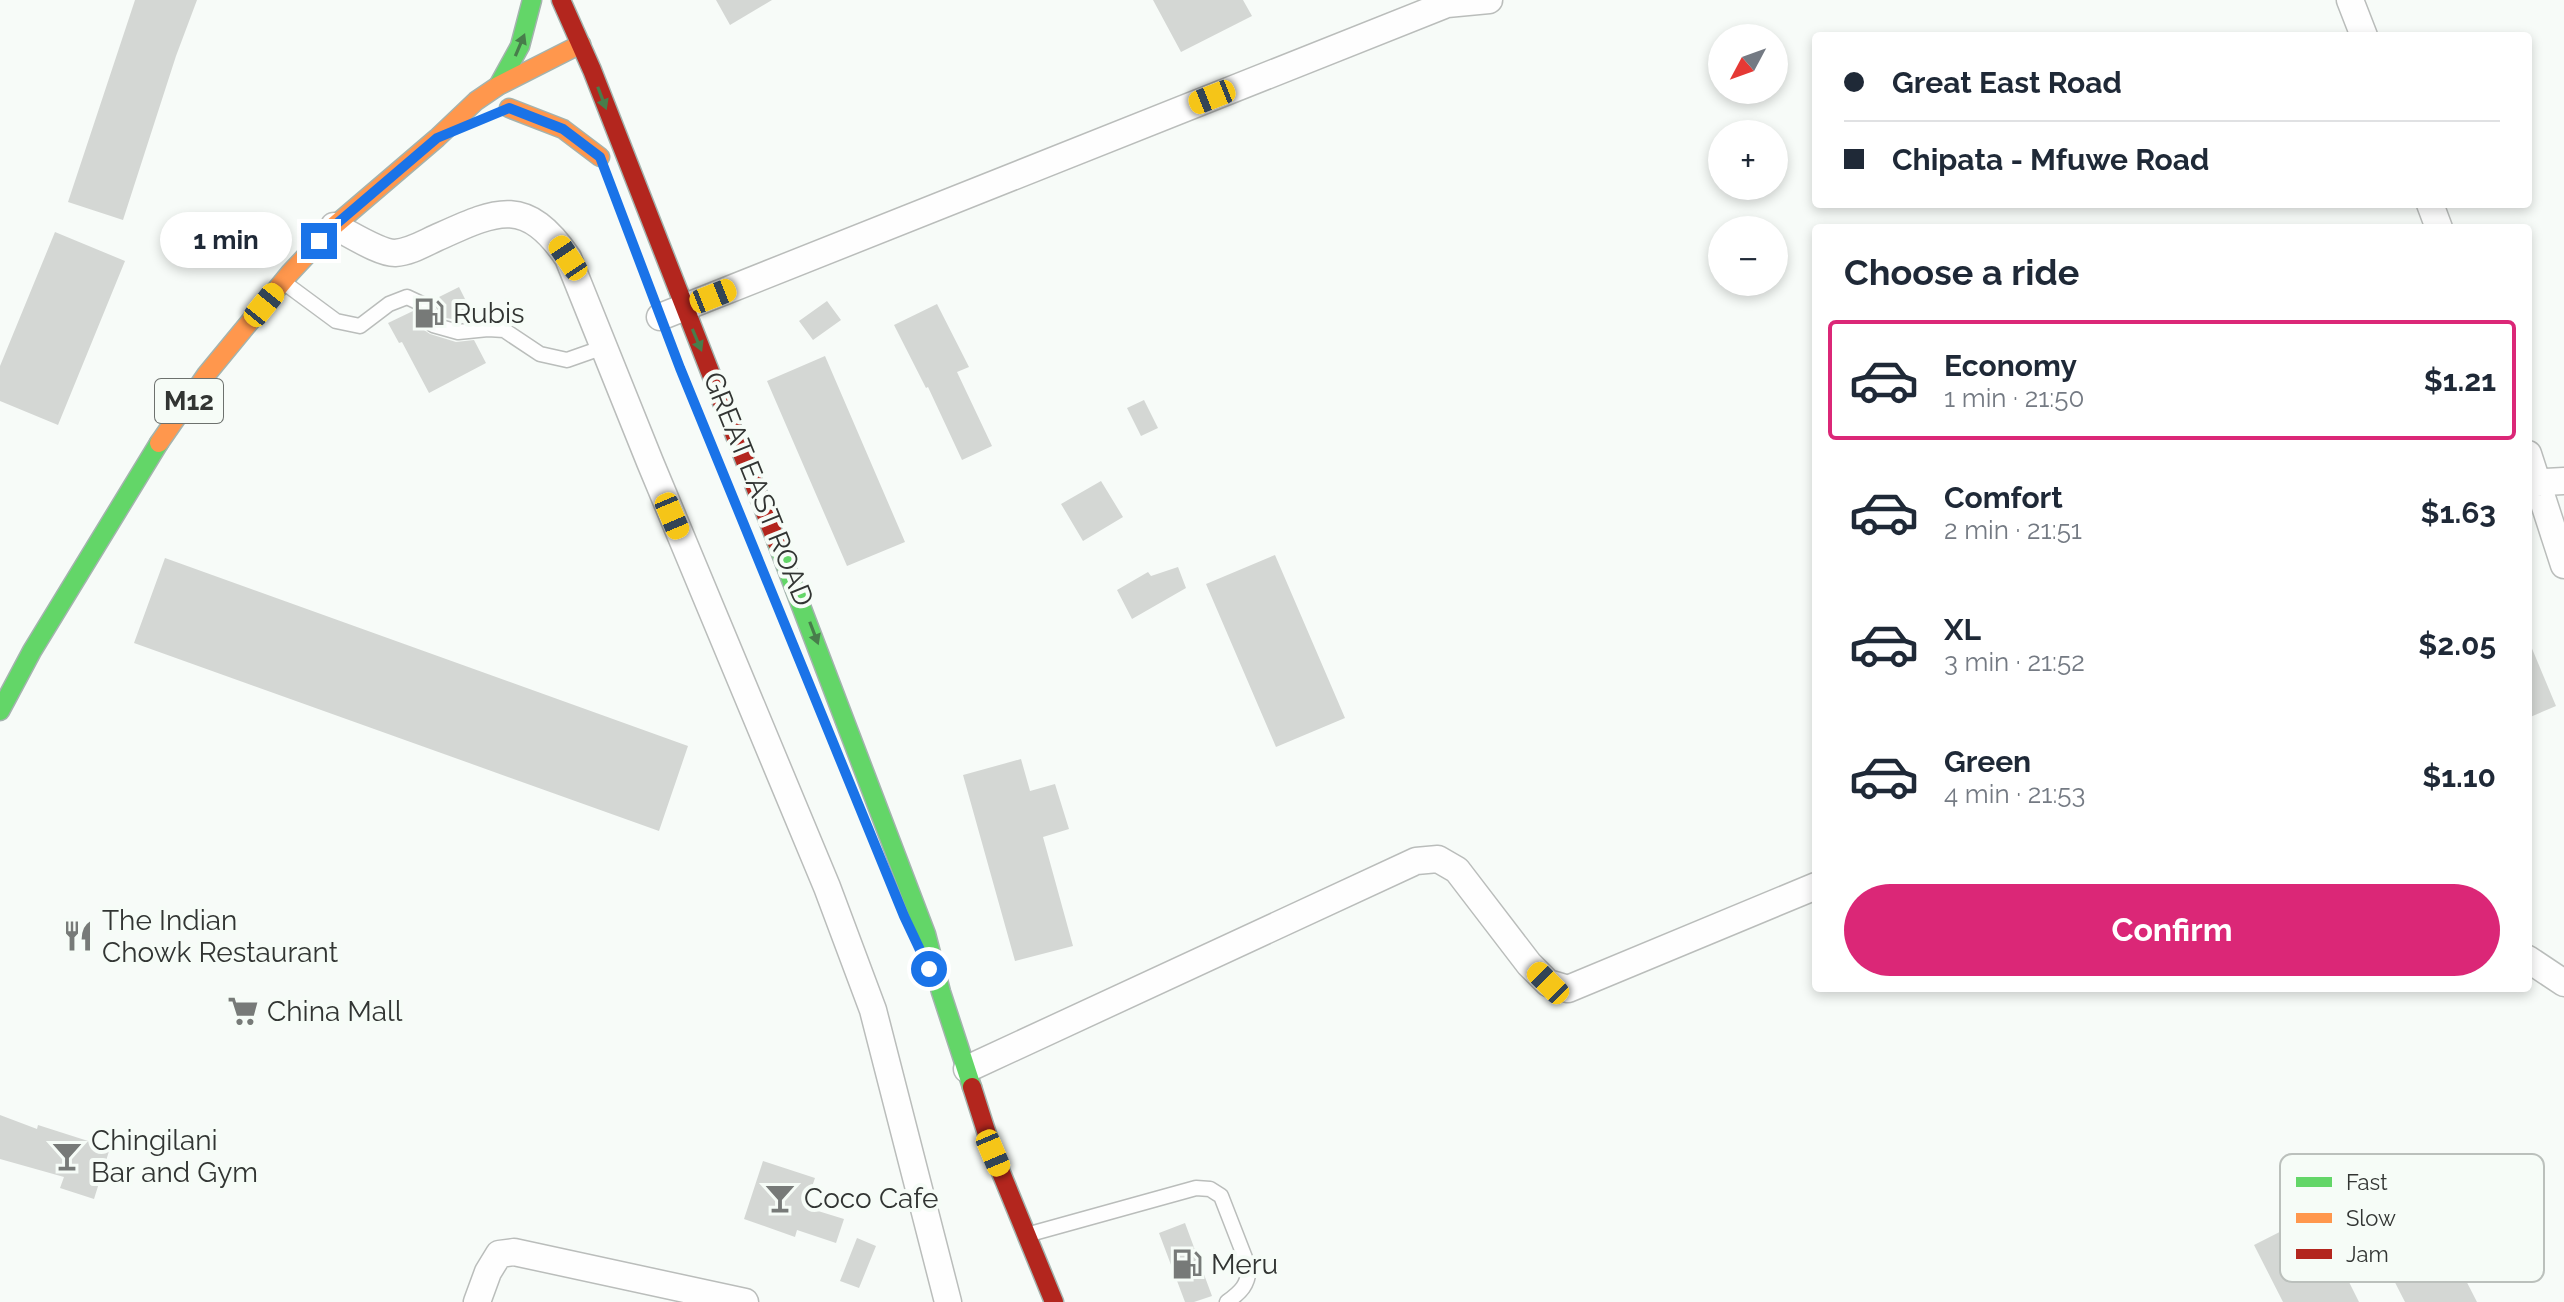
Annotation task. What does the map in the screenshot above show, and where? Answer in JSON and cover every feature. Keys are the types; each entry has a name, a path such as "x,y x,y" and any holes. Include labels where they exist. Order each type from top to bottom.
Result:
{"main road":[{"path":"498,86 520,46 532,0"},
{"path":"543,0 562,53"},
{"name":"GREAT EAST ROAD","path":"561,0 592,70 666,314 809,621 926,934 941,992 993,1153 1054,1302"},
{"name":"M12","path":"0,711 32,651 140,472 206,375 283,281 334,226 476,101 498,86 581,44"},
{"name":"M12","path":"562,53 592,70"},
{"name":"M12","path":"437,138 534,97"},
{"path":"495,114 563,129 602,164 590,131"},
{"name":"GREAT EAST ROAD","path":"845,772 910,931 941,992"}],"street":[{"path":"666,314 1447,4 1489,0"},
{"path":"2350,0 2362,32"},
{"path":"334,226 393,253 409,250 482,217 513,214 533,220 552,234 568,258 827,887 873,1010 948,1302"},
{"path":"2532,461 2544,482 2564,565"},
{"path":"967,1069 1416,861 1438,859 1457,870 1529,964 1548,983 1568,989 1812,888"},
{"path":"2532,962 2564,983"},
{"path":"477,1302 488,1272 499,1254 514,1252 745,1302"}],"lane":[{"path":"283,281 336,321 360,326 389,304 407,297 424,305 433,325 458,332 504,330 540,354 567,360 604,347"},
{"path":"1028,1235 1196,1188 1210,1189 1221,1196 1249,1268 1248,1279 1241,1292 1227,1302"}],"building":[{"path":"135,0 197,0 123,220 68,202"},
{"path":"716,0 772,0 730,25"},
{"path":"1153,0 1243,0 1252,16 1181,52"},
{"path":"55,232 125,261 58,425 0,401 0,366"},
{"path":"459,287 469,307 459,312 464,321 440,317 433,300"},
{"path":"827,301 841,320 813,340 799,321"},
{"path":"937,304 969,367 957,372 992,446 962,460 928,387 894,325"},
{"path":"413,311 424,330 430,334 456,342 474,340 486,363 429,393 402,342 399,343 388,323"},
{"path":"825,356 905,542 847,566 767,381"},
{"path":"1144,400 1158,428 1141,436 1127,408"},
{"path":"1101,481 1123,517 1083,541 1061,504"},
{"path":"1275,555 1345,718 1276,747 1206,584"},
{"path":"165,558 688,746 659,831 134,643"},
{"path":"1178,567 1186,588 1132,619 1117,590 1148,572 1151,576"},
{"path":"2532,649 2556,706 2532,716"},
{"path":"1021,759 1030,791 1055,784 1069,829 1043,837 1073,946 1015,961 963,775"},
{"name":"Chingilani Bar and Gym","path":"0,1115 37,1129 38,1125 110,1148 94,1199 60,1188 64,1177 0,1159"},
{"name":"Coco Cafe","path":"763,1161 815,1178 805,1207 844,1219 836,1243 797,1230 795,1237 744,1219"},
{"path":"1185,1223 1212,1296 1194,1302 1185,1302 1159,1233"},
{"path":"2280,1232 2280,1282 2349,1282 2359,1302 2283,1302 2254,1245"},
{"path":"857,1238 876,1246 859,1288 840,1281"},
{"path":"2395,1282 2467,1282 2477,1302 2405,1302"}],"traffic: fast":[{"path":"498,86 520,46 532,0"},
{"path":"0,711 32,651 159,443"},
{"path":"777,543 926,934 972,1087"}],"traffic: slow":[{"path":"159,443 206,375 290,273 334,226 476,101 498,86 581,44"},
{"path":"509,108 563,129 600,157"}],"traffic: jam":[{"path":"561,0 592,70 777,543"},
{"path":"972,1087 993,1153 1054,1302"}],"place":[{"name":"Rubis","path":"429,313"},
{"name":"The Indian Chowk Restaurant","path":"78,936"},
{"name":"China Mall","path":"243,1011"},
{"name":"Chingilani Bar and Gym","path":"67,1156"},
{"name":"Coco Cafe","path":"780,1198"},
{"name":"Meru","path":"1187,1264"}],"route":[{"path":"319,241 437,138 509,108 563,129 600,157 680,368 916,945 929,969"}]}
